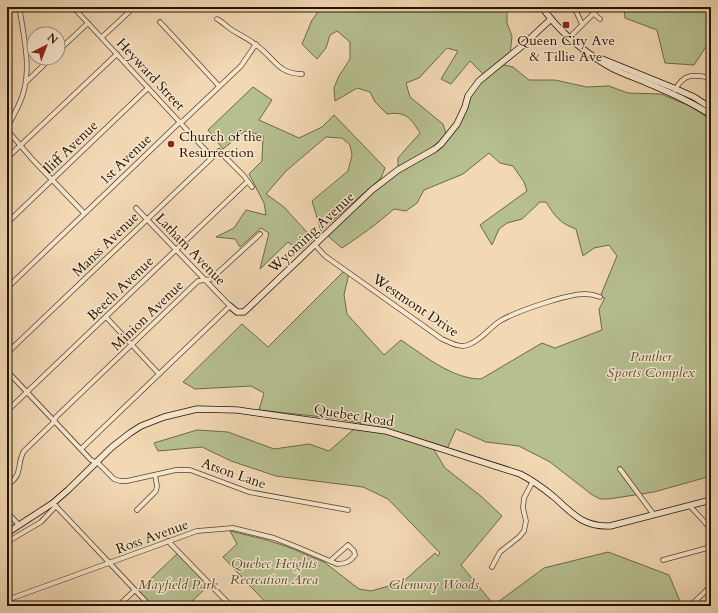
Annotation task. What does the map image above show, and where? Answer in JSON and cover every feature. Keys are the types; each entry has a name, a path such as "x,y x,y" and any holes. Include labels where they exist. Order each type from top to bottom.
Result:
{"street":[{"path":"18,7 20,11 27,58 25,82 19,105 7,129 52,180 84,213"},
{"name":"Heyward Street","path":"73,7 212,157"},
{"path":"542,7 569,38 594,57 621,66 674,92 711,115"},
{"path":"574,7 582,24"},
{"path":"569,38 600,7"},
{"path":"102,37 129,12"},
{"path":"594,14 600,20"},
{"path":"217,19 231,30 256,44 278,67 287,72 302,74"},
{"name":"Wyoming Avenue","path":"230,306 238,312 244,312 372,190 398,170 435,150 457,124 465,107 468,96 479,81 522,46 551,19"},
{"path":"160,22 219,86"},
{"path":"66,44 88,23"},
{"name":"1st Avenue","path":"7,288 84,213 241,66 256,44"},
{"path":"7,158 116,54"},
{"path":"25,82 42,66"},
{"path":"674,92 680,82 687,76 695,75 711,78"},
{"name":"Iliff Avenue","path":"7,223 148,88"},
{"path":"674,92 694,97 711,108"},
{"name":"Manss Avenue","path":"7,353 219,151 244,176 247,182"},
{"path":"247,182 252,187"},
{"name":"Beech Avenue","path":"7,411 247,182"},
{"name":"Latham Avenue","path":"136,208 230,306"},
{"name":"Minion Avenue","path":"7,485 13,481 18,474 21,456 24,451 54,421 198,281 206,281 211,279 260,234"},
{"name":"Westmont Drive","path":"315,245 325,256 442,339 456,345 473,343 481,338 499,321 534,307 575,295 585,294 600,297"},
{"path":"81,449 230,306"},
{"path":"106,316 159,374"},
{"path":"7,371 81,449 96,462"},
{"name":"Quebec Road","path":"7,542 41,522 54,504 96,462 121,440 152,421 197,409 224,409 386,431 510,470 533,481 574,516 592,524 610,526 654,516 711,500"},
{"name":"Atson Lane","path":"96,462 114,479 120,481 127,481 176,470 190,470 249,492 348,510"},
{"path":"620,469 654,516"},
{"path":"137,510 156,491 157,486 154,474"},
{"path":"492,567 500,552 519,537 524,531 526,521 523,508 524,498 533,481"},
{"path":"54,504 150,606"},
{"name":"Quebec Road","path":"7,533 54,504"},
{"path":"690,506 711,529"},
{"path":"7,512 19,525"},
{"name":"Ross Avenue","path":"7,600 197,531 233,528 274,538 337,564 345,563 353,558 355,555 354,551 348,545 330,560"},
{"path":"168,541 231,606"},
{"path":"663,560 711,547"},
{"path":"690,606 711,586"},
{"path":"118,606 135,590"},
{"path":"706,591 711,597"}],"green space":[{"path":"320,7 507,7 507,23 512,36 510,56 500,64 513,67 529,80 555,80 587,87 609,86 628,93 661,94 690,106 711,120 711,476 654,492 600,499 591,494 550,462 519,446 486,442 456,429 447,449 431,445 445,468 482,497 502,516 461,565 494,605 544,568 608,552 669,575 682,606 269,606 223,557 237,544 230,531 267,540 324,562 359,589 371,591 396,584 406,579 435,553 438,556 440,553 388,499 363,487 276,476 231,461 202,447 158,451 154,443 197,430 228,432 274,449 309,444 329,451 361,423 332,418 259,410 264,393 251,386 195,389 183,382 242,324 268,347 345,270 349,273 344,295 347,314 384,355 401,340 439,366 449,371 470,378 481,379 542,343 555,348 602,330 599,309 605,298 600,297 617,256 609,245 594,248 583,256 576,229 565,224 558,218 546,202 540,202 522,219 507,223 499,229 492,245 480,225 527,191 524,182 513,166 500,163 489,153 463,174 424,190 417,203 406,211 394,209 368,230 342,248 329,237 330,231 398,170 398,158 420,133 408,117 394,113 387,114 375,102 370,92 357,88 335,101 334,88 339,76 350,59 350,42 337,31 330,35 326,48 317,59 302,44 312,20","holes":["447,48 458,51 441,79 451,84 470,61 485,76 467,100 447,137 443,124 410,97 406,83 419,78"]},
{"path":"624,7 711,7 711,39 694,65 665,63 657,30 625,18"},
{"path":"253,87 272,100 259,120 299,138 322,127 334,115 385,168 381,178 321,231 312,201 348,171 352,155 350,145 342,138 326,137 286,171 266,194 284,207 313,239 300,251 288,242 260,269 269,233 261,228 240,247 235,239 216,237 234,228 246,210 266,215 264,203 249,174 262,161 263,136 245,131 223,149 208,130"},
{"name":"Mayfield Park","path":"179,552 210,584 187,606 150,606 137,592"}],"place":[{"name":"Queen City Ave & Tillie Ave","path":"566,25"},
{"name":"Church of the Resurrection","path":"171,144"}],"park label":[{"name":"Panther Sports Complex","path":"651,364"},
{"name":"Quebec Heights Recreation Area","path":"274,572"},
{"name":"Glenway Woods","path":"434,584"}]}
